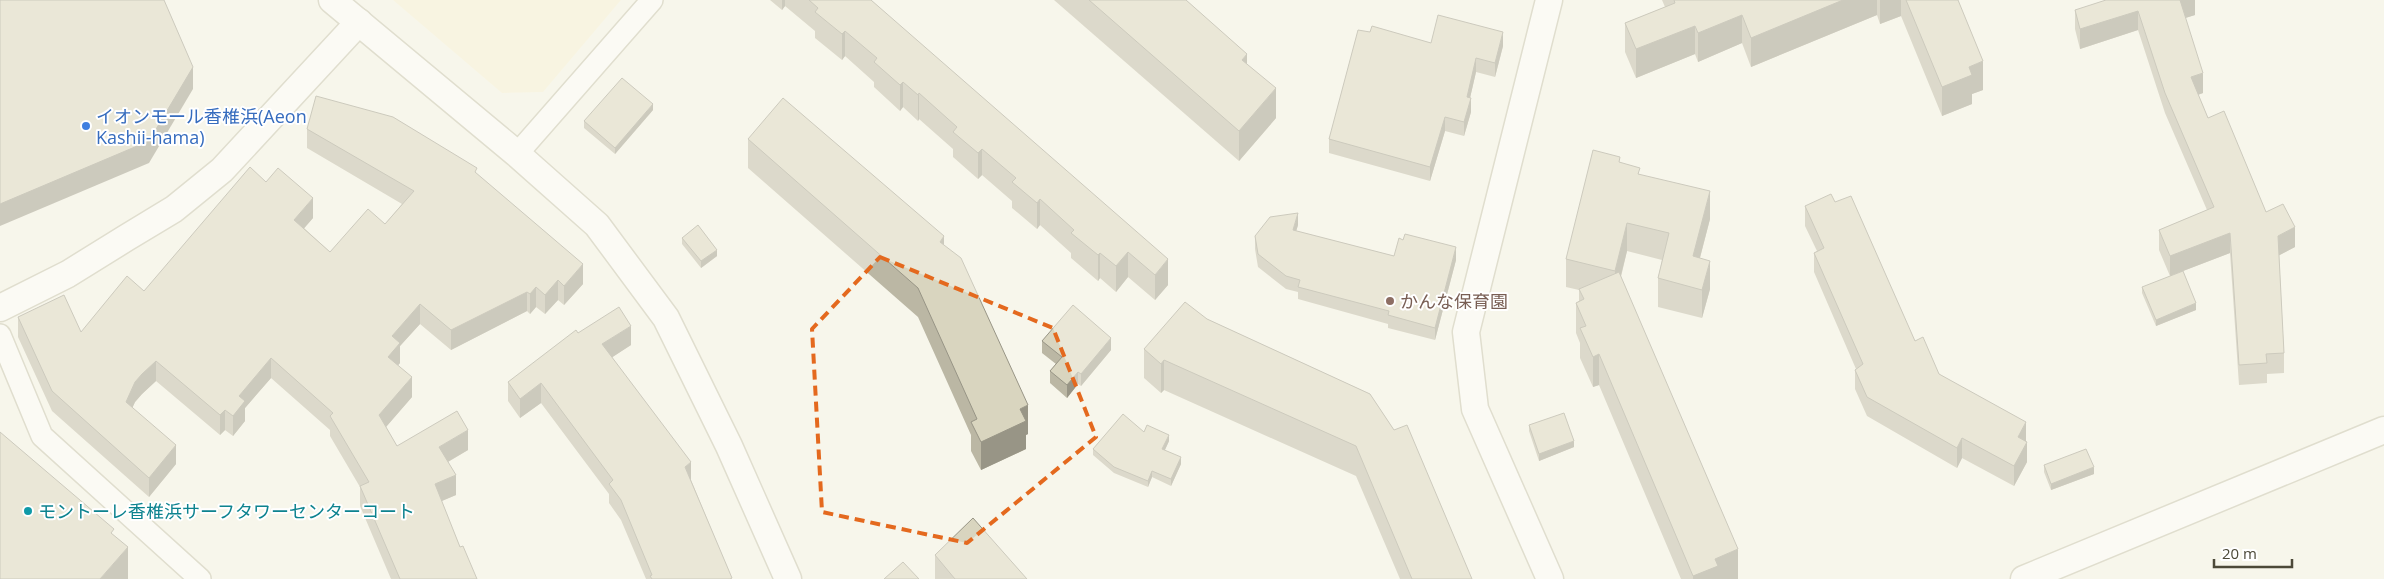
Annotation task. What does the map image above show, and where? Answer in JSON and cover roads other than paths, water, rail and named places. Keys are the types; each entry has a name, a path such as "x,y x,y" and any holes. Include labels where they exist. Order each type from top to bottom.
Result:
{"street":[{"path":"332,0 517,154 597,225 666,318 729,446 788,579"},
{"path":"517,154 652,0"},
{"path":"1549,0 1466,332 1475,409 1550,579"},
{"path":"0,308 68,274 174,209 222,170 360,22"},
{"path":"0,335 42,436 200,579"},
{"path":"2024,579 2384,430"}],"place":[{"name":"イオンモール香椎浜(Aeon Kashii-hama)","path":"86,126"},
{"name":"かんな保育園","path":"1390,301"},
{"name":"モントーレ香椎浜サーフタワーセンターコート","path":"28,511"}]}
